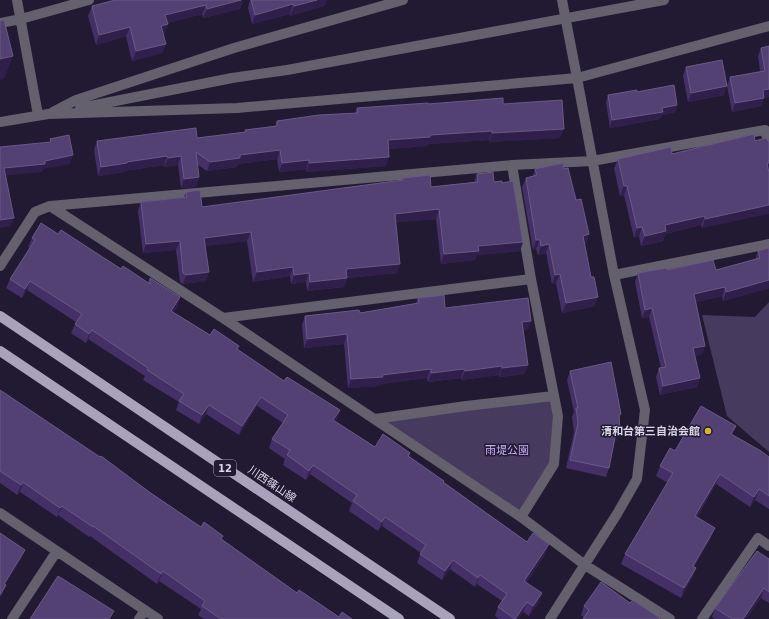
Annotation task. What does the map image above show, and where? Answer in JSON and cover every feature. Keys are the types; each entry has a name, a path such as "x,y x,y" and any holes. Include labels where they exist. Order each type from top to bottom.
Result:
{"main road":[{"name":"川西篠山線","path":"0,316 450,619"},
{"name":"12","path":"0,351 399,619"}],"street":[{"path":"17,0 38,115"},
{"path":"0,23 21,19 88,0"},
{"path":"49,114 76,100 234,48 403,0"},
{"path":"550,619 617,514 637,478 645,410 614,275 562,0"},
{"path":"49,114 232,78 287,70 664,0"},
{"path":"0,122 49,114 237,108 577,78 769,26"},
{"path":"0,266 35,212 50,206 512,165 592,161 765,130 769,146"},
{"path":"512,165 531,279 558,416 554,464 521,517"},
{"path":"50,206 375,419 521,517 585,565 670,619"},
{"path":"614,275 769,244"},
{"path":"223,318 531,279"},
{"path":"375,419 466,406 553,396"},
{"path":"0,513 56,551 142,615 158,619"},
{"path":"702,619 758,538 769,546"},
{"path":"12,619 56,551"}],"green space":[{"path":"769,302 769,452 727,416 702,315 755,317"},
{"name":"雨堤公園","path":"553,396 554,464 521,517 375,419"}],"building":[{"path":"115,0 241,0 207,9 206,5 165,15 168,24 161,26 166,44 136,51 130,27 99,35 92,6"},
{"path":"251,0 317,0 294,6 293,4 255,15"},
{"path":"4,20 13,56 0,59 0,21"},
{"path":"769,46 769,89 763,90 764,98 735,103 730,77 765,71 761,48"},
{"path":"722,60 727,86 691,93 686,67"},
{"path":"674,85 677,105 662,108 663,112 612,120 608,95 637,90 637,92"},
{"path":"503,98 503,104 562,100 564,129 492,133 492,131 430,135 430,137 388,140 389,157 309,163 309,160 282,163 280,150 240,155 240,158 210,162 196,152 199,177 184,179 181,156 168,158 167,156 101,167 97,141 196,128 197,138 246,132 245,130 277,126 277,121 319,115 358,113 357,108"},
{"path":"754,134 755,141 766,138 769,142 769,163 767,163 769,173 769,205 705,219 705,216 665,225 666,231 645,236 642,227 637,228 627,186 624,186 618,159 671,147 672,154"},
{"path":"69,135 73,155 45,161 45,164 4,168 14,218 0,220 0,147 51,142 50,139"},
{"path":"563,163 564,169 568,168 576,200 581,199 589,234 583,236 591,277 594,277 598,297 566,303 560,274 555,275 549,244 541,246 540,240 536,240 526,178 537,175 535,169"},
{"path":"493,172 494,182 502,181 502,183 513,181 523,242 478,246 479,251 444,254 439,209 395,214 400,264 346,269 347,278 310,282 309,273 294,275 293,267 257,272 251,232 204,238 209,272 186,275 183,273 180,241 146,244 141,202 187,197 186,192 200,190 202,207 430,175 431,187 478,182 477,174"},
{"path":"41,223 58,234 61,230 121,269 123,266 150,284 150,278 180,297 171,311 210,335 214,329 239,346 237,349 284,381 287,377 340,410 333,420 375,447 383,434 410,453 408,456 527,542 533,533 549,544 524,581 542,593 533,606 527,602 515,619 498,607 507,594 480,575 478,578 453,560 445,571 420,554 426,545 385,517 382,522 353,501 357,495 313,465 309,471 287,455 290,450 272,439 288,415 261,397 242,426 209,405 202,415 179,401 184,394 147,370 148,368 92,330 89,334 75,324 82,314 30,281 25,289 10,279 35,240 32,238"},
{"path":"769,248 769,280 726,292 725,287 694,294 705,346 693,348 700,378 663,386 659,368 666,367 652,308 645,310 638,273 666,268 667,270 713,260 716,270 760,258 758,251"},
{"path":"444,295 445,308 528,298 531,321 522,322 528,365 502,368 502,366 465,371 464,369 431,373 431,369 382,375 383,377 351,379 347,334 307,339 305,316 359,310 360,313 419,303 418,298"},
{"path":"611,362 621,414 619,415 620,432 616,432 609,468 570,460 578,423 576,408 578,408 570,371"},
{"path":"0,390 100,457 101,456 152,494 201,527 204,522 223,536 221,539 297,593 299,590 339,617 342,612 352,619 221,619 202,606 205,601 163,571 161,574 62,506 60,508 23,482 21,485 0,471"},
{"path":"701,406 736,426 731,434 769,457 769,496 759,489 754,497 720,474 695,516 715,528 693,566 696,568 684,588 625,554 673,473 660,466 670,448 675,451"},
{"path":"0,533 25,550 4,584 6,585 0,595"},
{"path":"757,551 769,559 769,592 764,588 743,619 732,619 715,608"},
{"path":"58,576 114,611 109,619 30,619"},
{"path":"601,582 630,603 633,600 660,618 583,619 589,610 584,606"}],"place":[{"name":"清和台第三自治会館","path":"708,431"}]}
